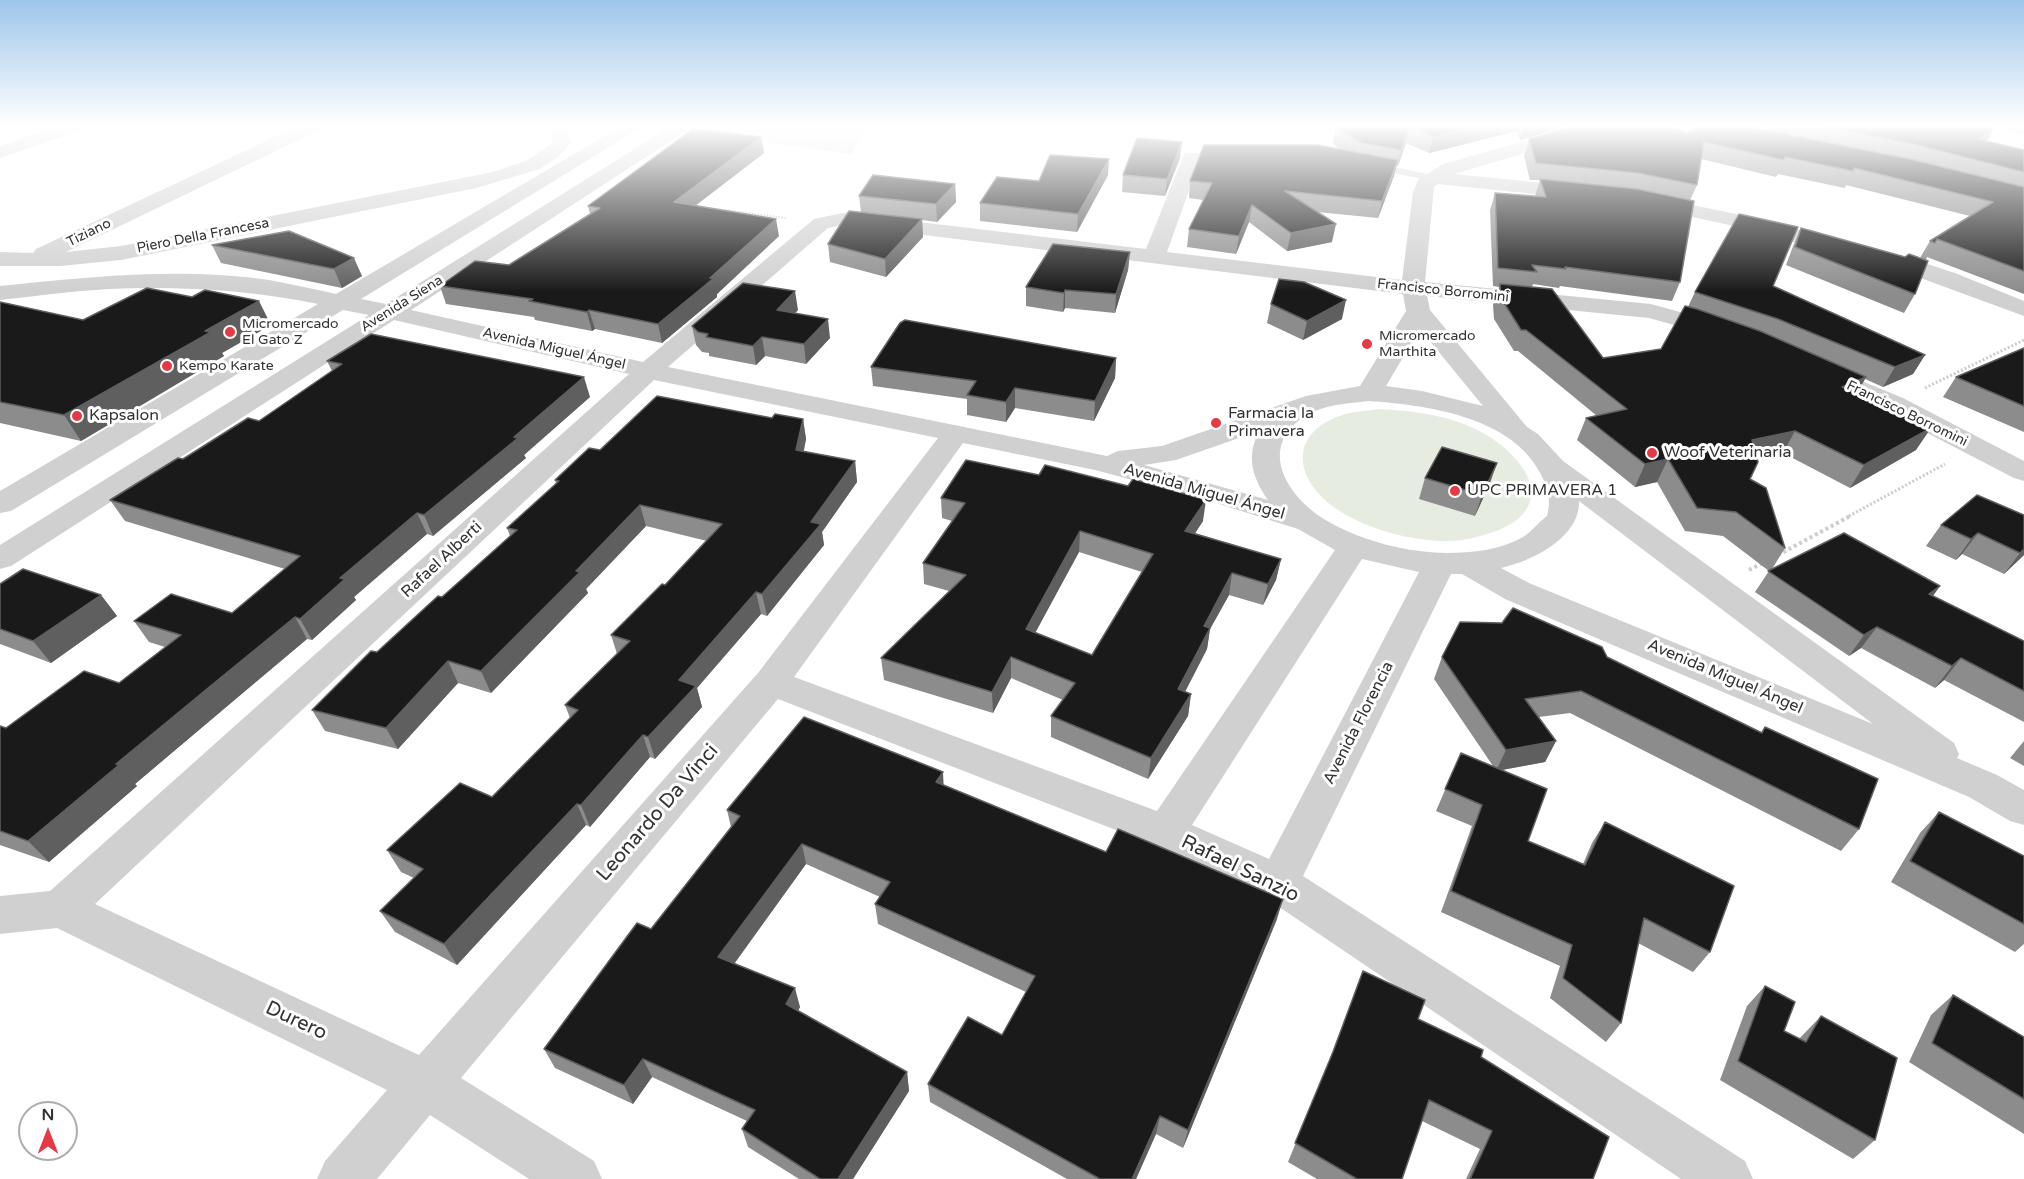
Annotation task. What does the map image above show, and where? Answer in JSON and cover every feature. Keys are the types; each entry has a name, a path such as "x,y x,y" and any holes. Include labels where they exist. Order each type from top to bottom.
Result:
{"street":[{"name":"Tiziano","path":"30,261 196,182"},
{"name":"Piero Della Francesa","path":"0,259 30,261 121,253 476,182"},
{"name":"Avenida Siena","path":"0,504 539,182"},
{"name":"Avenida Siena","path":"0,559 595,182"},
{"path":"1154,258 1183,182"},
{"path":"1369,393 1415,299 1423,192 1428,182"},
{"path":"1472,182 1607,196"},
{"name":"Avenida Miguel Ángel","path":"2,292 536,184"},
{"path":"1631,198 1736,219 1904,264 1947,278 2024,309"},
{"name":"Francisco Borromini","path":"826,222 843,219 1154,258 1415,299 1651,311 1697,323 1738,338"},
{"name":"Rafael Alberti","path":"60,909 648,371 826,222"},
{"name":"Avenida Miguel Ángel","path":"2,292 108,282 184,281 268,287 390,312 648,371 1098,462 1211,492 1309,522"},
{"path":"1300,408 1279,423 1267,441 1264,463 1273,486 1292,509 1327,534 1354,546 1407,560 1455,564 1512,556 1543,540 1561,519 1564,493 1554,468 1542,453 1525,439 1415,299"},
{"name":"Francisco Borromini","path":"1798,362 1893,404 2024,472"},
{"name":"Avenida Miguel Ángel","path":"1098,462 1166,454 1332,397 1369,393 1410,395 1452,404 1491,418 1525,439"},
{"name":"Leonardo Da Vinci","path":"343,1179 771,682 955,434"},
{"name":"Avenida Miguel Ángel","path":"1554,468 1983,786"},
{"path":"1166,832 1354,546"},
{"name":"Avenida Miguel Ángel","path":"1455,564 1983,786 2024,809"},
{"name":"Avenida Florencia","path":"1278,883 1455,564"},
{"name":"Rafael Sanzio","path":"771,682 1166,832 1278,883 1727,1179"},
{"path":"0,915 60,909"},
{"name":"Durero","path":"60,909 425,1083 576,1179"}],"path":[{"path":"714,208 826,222"},
{"path":"1893,404 2024,340"},
{"path":"1716,588 1976,447"}],"shaded area":[{"path":"1378,409 1445,418 1471,427 1493,439 1514,457 1529,480 1531,491 1529,503 1522,515 1505,527 1473,538 1436,541 1394,534 1354,519 1337,509 1312,485 1303,460 1304,448 1309,437 1330,420 1350,413"}],"building":[{"path":"621,182 701,182 674,202 776,219 710,278 714,278 658,324 529,301 533,299 440,286 475,261 509,265 600,208 588,206"},
{"path":"868,182 955,184 936,204 859,196"},
{"path":"994,182 1096,182 1078,214 980,203"},
{"path":"1201,182 1389,182 1382,201 1285,191 1336,224 1291,233 1252,205 1239,236 1189,229 1212,183"},
{"path":"1541,182 1569,182 1637,189 1694,201 1680,282 1565,267 1566,269 1532,265 1537,272 1498,268 1495,193 1546,197"},
{"path":"1682,182 1697,182 1697,185"},
{"path":"1911,182 2004,182 2024,187 2024,271 1937,239 1935,243 1930,241 1993,202"},
{"path":"849,211 922,219 885,259 828,244"},
{"path":"1739,214 1798,227 1773,286 1925,355 1895,367 1778,319 1695,292"},
{"path":"1801,228 1905,257 1909,254 1928,261 1915,294 1795,247"},
{"path":"289,231 354,258 334,269 212,245"},
{"path":"1053,244 1130,252 1116,294 1065,290 1064,293 1026,287"},
{"path":"1279,279 1304,282 1346,300 1307,321 1271,304"},
{"path":"743,283 795,291 777,310 828,319 804,344 762,337 753,346 706,337 708,334 698,332 692,326"},
{"path":"1500,284 1552,289 1603,358 1661,349 1685,306 1697,309 1760,331 1866,377 1842,387 1931,428 1864,465 1795,431 1752,440 1758,462 1750,479 1766,488 1785,548 1736,512 1697,508 1668,459 1645,464 1586,418 1627,409 1526,330 1521,330 1501,298"},
{"path":"147,288 192,297 205,290 259,301 205,331 211,332 64,415 0,402 0,302 83,320"},
{"path":"905,320 1116,358 1095,401 1015,388 1006,402 967,395 976,381 871,367 900,323"},
{"path":"371,334 584,377 514,437 518,438 424,515 417,513 340,578 345,579 300,619 295,617 116,764 119,765 28,841 0,831 0,726 6,728 84,671 119,683 181,635 134,621 171,594 232,613 300,556 110,500 178,458 183,459 248,418 259,421 342,364 327,361"},
{"path":"2024,348 2024,406 1956,377"},
{"path":"657,396 772,418 775,414 803,419 796,450 855,461 811,522 821,524 762,594 756,592 679,680 696,686 648,737 643,735 581,805 577,804 444,944 380,911 423,869 387,850 460,783 492,797 578,710 565,705 630,641 611,635 662,584 665,585 722,524 640,505 576,571 580,572 481,671 448,661 386,728 312,710 371,651 377,652 438,596 442,597 517,530 507,528 559,481 555,480 589,448 600,450"},
{"path":"1442,447 1497,463 1482,495 1425,478"},
{"path":"966,460 1039,475 1045,465 1128,486 1133,479 1206,500 1185,531 1281,559 1268,584 1232,573 1204,626 1210,628 1178,689 1191,694 1151,758 1051,716 1075,683 1011,657 992,692 881,658 966,575 923,563 965,503 941,498","holes":["1080,531 1153,554 1092,655 1026,629"]},
{"path":"1977,495 2024,515 2024,549 2020,553 1978,533 1971,539 1941,525"},
{"path":"1844,533 1940,586 1929,594 2024,641 2024,691 1961,658 1952,666 1877,627 1864,635 1768,571"},
{"path":"23,569 101,595 33,641 0,629 0,584"},
{"path":"1513,608 1602,647 1607,657 1762,733 1765,727 1878,779 1859,829 1581,691 1525,699 1556,741 1506,750 1442,657 1460,622 1502,623"},
{"path":"804,717 943,772 936,782 1106,852 1118,829 1283,899 1188,1130 1160,1116 1132,1179 1100,1179 928,1084 968,1017 1002,1035 1035,976 875,904 890,882 802,844 718,957 795,988 786,1004 907,1072 838,1179 820,1179 742,1129 755,1110 643,1059 624,1085 544,1049 637,923 651,929 740,816 727,810"},
{"path":"1461,753 1547,789 1528,841 1585,865 1605,822 1734,886 1710,952 1644,918 1621,1023 1563,978 1572,945 1451,891 1482,805 1445,789"},
{"path":"1939,812 2024,856 2024,924 1910,861"},
{"path":"1363,971 1425,1000 1418,1019 1483,1050 1481,1057 1609,1137 1593,1179 1470,1179 1492,1131 1429,1100 1402,1179 1357,1179 1295,1143 1333,1052"},
{"path":"1765,986 1795,1002 1784,1031 1806,1042 1821,1016 1897,1058 1875,1140 1738,1061"},
{"path":"1953,995 2024,1037 2024,1099 1932,1043"}],"place":[{"name":"Micromercado El Gato Z","path":"230,332"},
{"name":"Micromercado Marthita","path":"1367,344"},
{"name":"Kempo Karate","path":"167,366"},
{"name":"Kapsalon","path":"77,416"},
{"name":"Farmacia la Primavera","path":"1216,423"},
{"name":"Woof Veterinaria","path":"1652,453"},
{"name":"UPC PRIMAVERA 1","path":"1455,491"}]}
